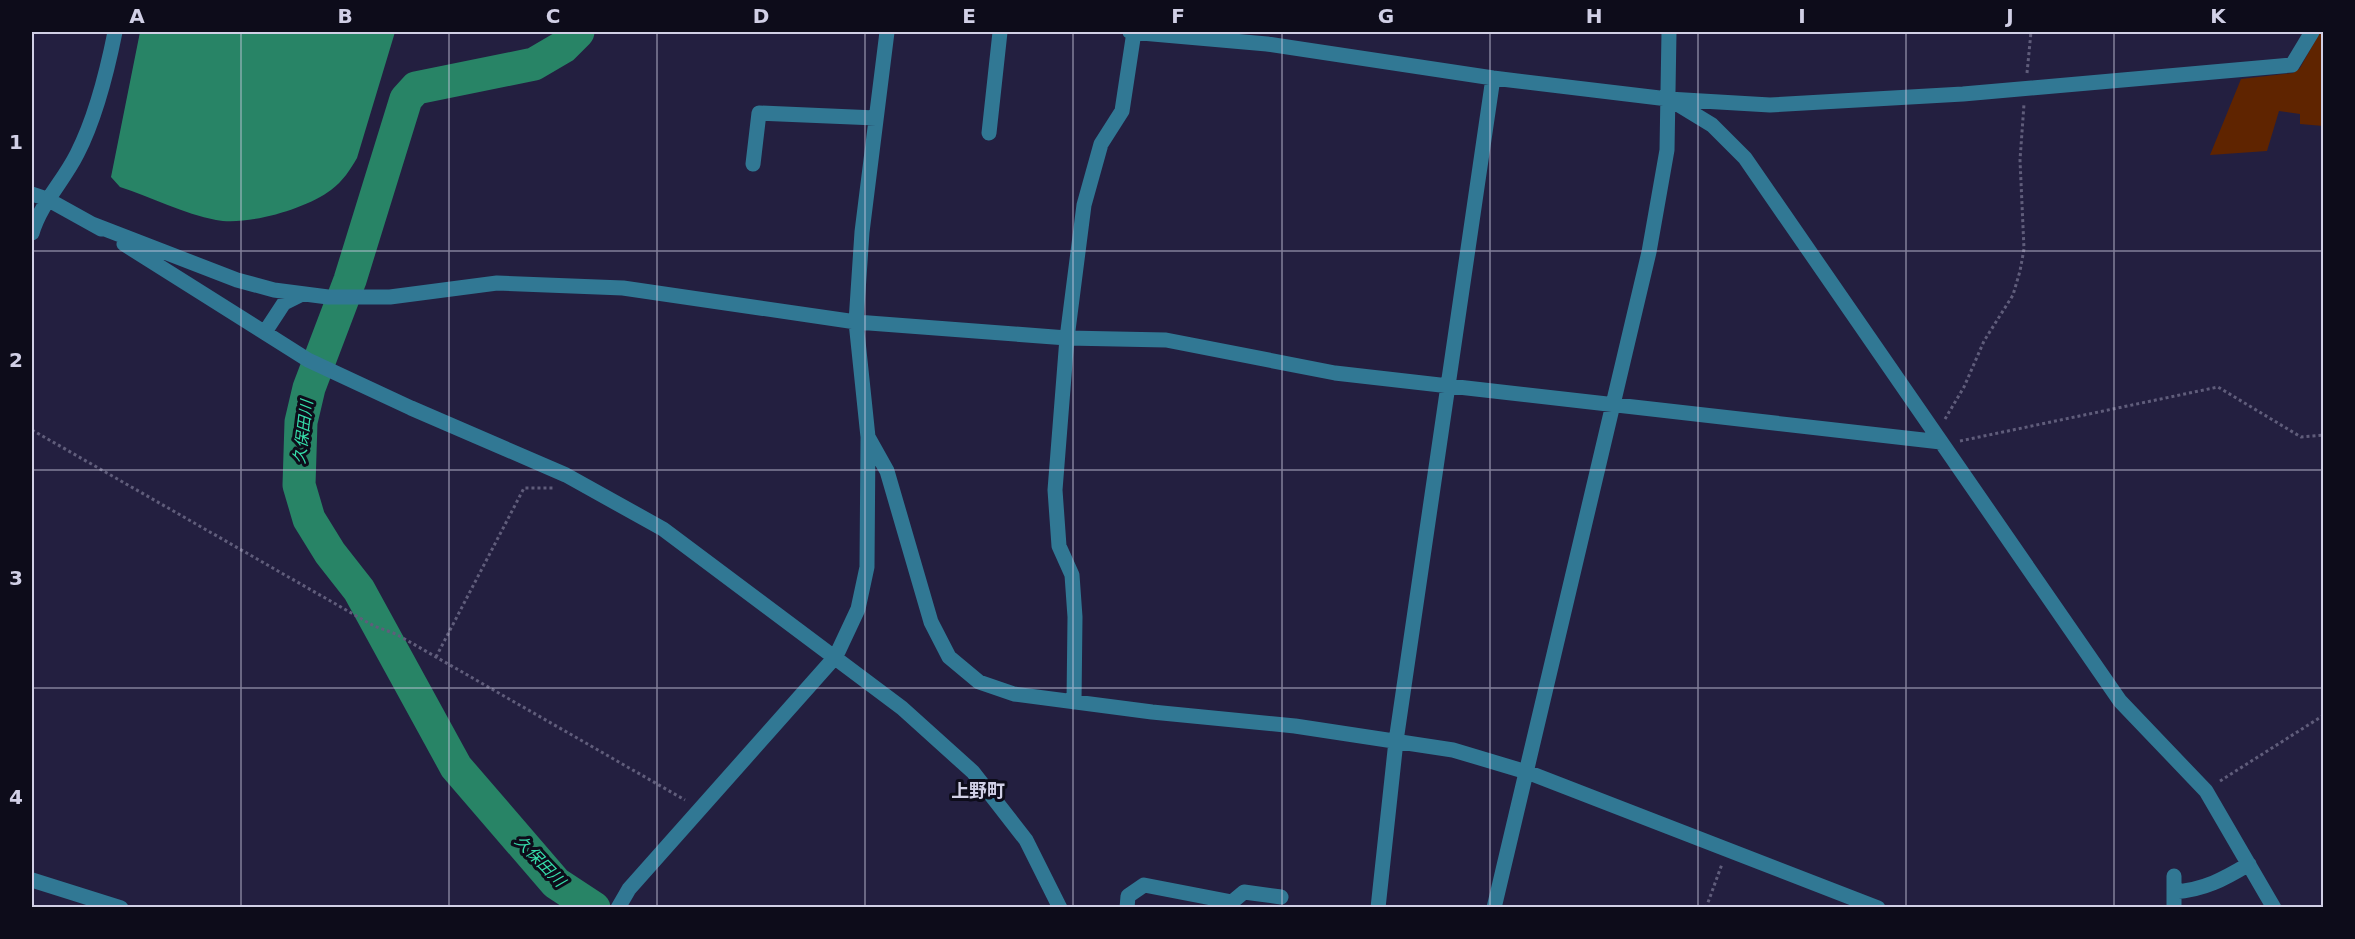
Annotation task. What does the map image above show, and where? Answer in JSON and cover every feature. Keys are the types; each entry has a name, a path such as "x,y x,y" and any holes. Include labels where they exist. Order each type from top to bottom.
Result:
{"street":[{"path":"32,233 47,199 65,177 79,152 108,68 115,32"},
{"path":"618,908 629,889 836,656 858,609 867,567 868,437 856,322 862,232 887,32"},
{"path":"989,133 1000,32"},
{"path":"1074,702 1075,618 1071,575 1059,546 1055,490 1067,338 1084,205 1101,144 1122,111 1132,32 1267,38 1493,78 1668,99 1770,105 1963,94 2292,65 2312,32"},
{"path":"1494,908 1660,200 1667,150 1669,32"},
{"path":"1378,908 1396,741 1493,78"},
{"path":"1668,99 1712,124 1745,158 2120,701 2206,791 2274,908"},
{"path":"753,164 759,114 876,118"},
{"path":"32,194 47,199 92,224 308,360 566,475 663,529 836,656 902,708 973,772 1026,840 1060,908"},
{"path":"92,224 237,280 302,294 354,298 390,297 497,283 571,284 623,288 856,322 1067,338 1166,340 1335,373 1940,440"},
{"path":"265,332 284,303 302,294"},
{"path":"868,437 887,471 931,622 949,657 979,682 1014,694 1295,726 1453,750 1527,772 1878,908"},
{"path":"2174,876 2174,900 2213,885 2249,864"},
{"path":"32,880 121,908"},
{"path":"1127,908 1128,896 1144,885 1232,905 1244,892 1281,897"}],"path":[{"path":"1940,440 1984,341 2013,295 2020,271 2024,249 2020,160 2031,32"},
{"path":"1940,440 2218,387 2301,437 2324,435"},
{"path":"32,430 374,626 436,657 700,809"},
{"path":"436,657 524,488 559,487 566,475"},
{"path":"2206,791 2324,715"},
{"path":"1706,908 1727,850"}],"shaded area":[{"path":"140,32 395,32 357,158 343,179 331,190 307,204 259,218 229,221 216,220 180,210 120,187 111,177"},
{"path":"2320,32 2323,32 2323,126 2300,124 2300,114 2279,111 2267,151 2210,155 2241,79 2293,73 2300,68"}],"waterway":[{"name":"久保田川","path":"578,32 563,47 534,64 416,88 406,99 350,280 309,388 301,422 299,485 309,519 330,553 359,590 456,767 556,883 594,908"}],"district":[{"name":"上野町","path":"978,790"}]}
